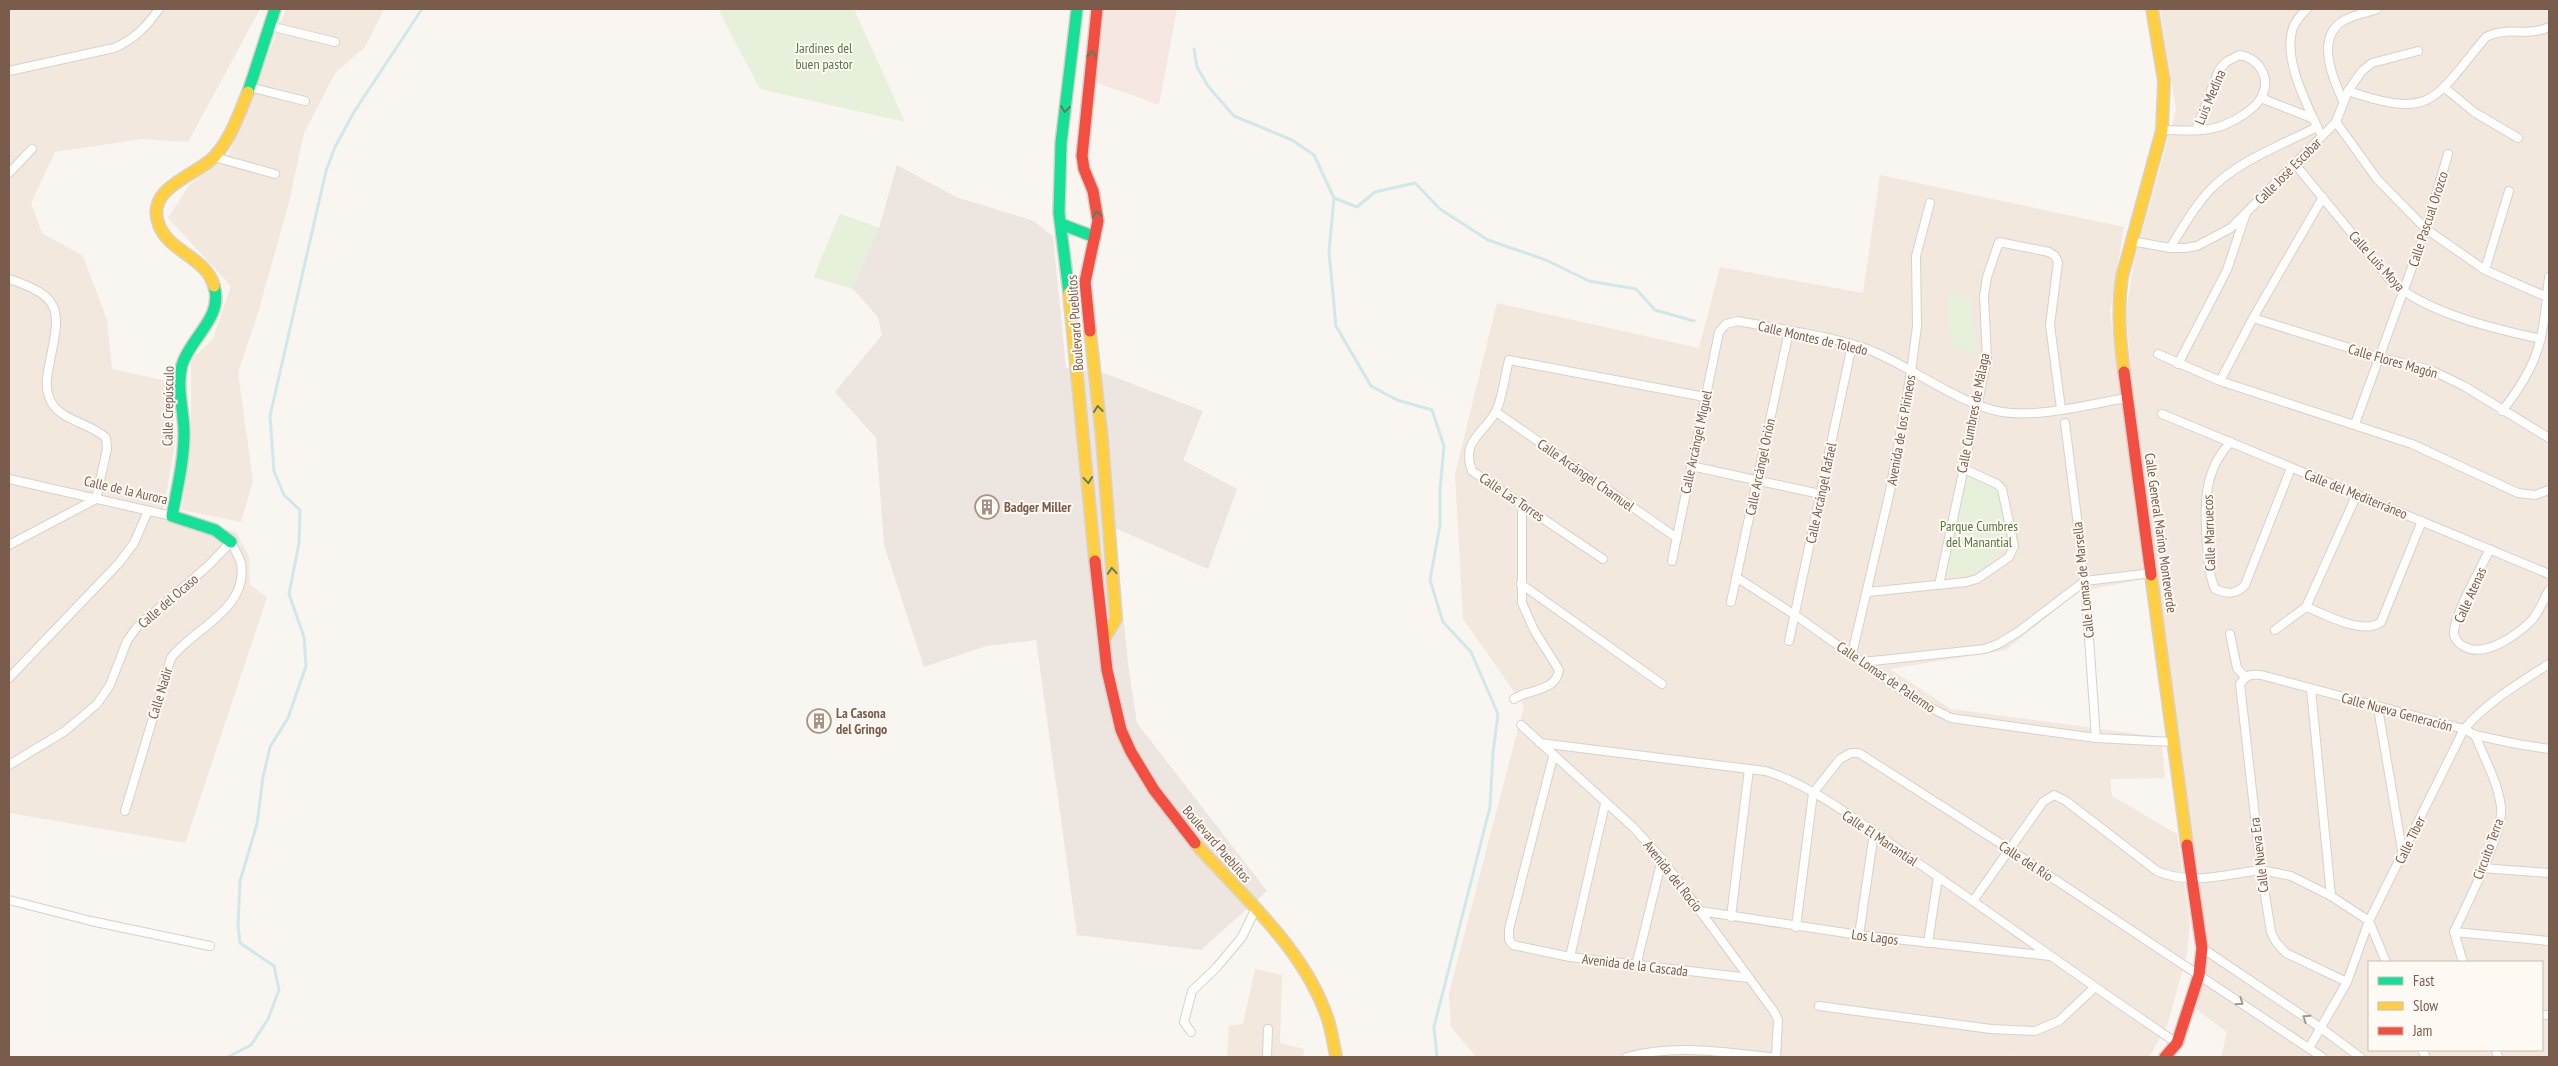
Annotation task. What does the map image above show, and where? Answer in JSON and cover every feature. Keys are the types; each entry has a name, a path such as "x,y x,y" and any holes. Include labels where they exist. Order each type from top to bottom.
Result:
{"street":[{"path":"9,71 114,48 131,41 142,31 159,9"},
{"name":"Calle Crepúsculo","path":"172,516 184,439 182,367 186,355 210,319 216,291 211,277 202,266 166,240 158,226 158,207 163,193 176,182 214,158 233,129 270,26 274,9"},
{"name":"Boulevard Pueblitos","path":"1077,9 1061,143 1060,224 1084,441 1100,621 1106,636 1105,656 1111,694 1130,750 1152,788 1179,824 1255,910 1306,973 1325,1013 1336,1057"},
{"name":"Boulevard Pueblitos","path":"1097,9 1082,156 1084,169 1093,191 1098,221 1085,282 1102,439 1116,619 1106,636"},
{"name":"Calle General Marino Monteverde","path":"2152,9 2164,81 2162,130 2131,241 2119,297 2120,339 2152,573 2172,742 2202,948 2199,975 2177,1042 2165,1057"},
{"path":"2307,9 2294,25 2290,40 2302,94 2323,137"},
{"path":"2343,101 2333,76 2329,54 2332,34 2335,27 2344,21 2377,9"},
{"path":"270,26 335,42"},
{"path":"2348,91 2380,102 2406,105 2420,103 2445,88 2490,35 2504,31 2535,31 2549,27"},
{"name":"Calle José Escobar","path":"2131,241 2170,248 2197,246 2216,238 2231,228 2323,137 2336,122 2348,91 2362,71 2372,63 2418,51"},
{"name":"Luis Medina","path":"2162,130 2196,130 2222,126 2236,120 2261,98 2264,83 2260,66 2253,59 2239,55 2231,58 2219,70 2196,130"},
{"path":"249,87 306,101"},
{"path":"2445,88 2474,112 2518,138"},
{"path":"2261,98 2316,123"},
{"path":"2336,122 2377,179 2426,229 2485,270 2547,297"},
{"path":"2170,248 2197,205 2219,181 2316,123"},
{"path":"9,173 32,149"},
{"name":"Calle Pascual Orozco","path":"2355,424 2426,229 2448,154"},
{"path":"214,158 275,174"},
{"name":"Calle Luis Moya","path":"2295,164 2391,281 2404,292 2450,312 2491,326 2541,339"},
{"path":"2485,270 2508,192"},
{"path":"2220,381 2253,318 2323,198"},
{"name":"Avenida de los Pirineos","path":"1852,654 1868,592 1890,491 1911,372 1917,326 1916,256 1930,203"},
{"path":"2178,364 2227,270 2246,213"},
{"path":"1060,224 1096,237"},
{"name":"Calle Cumbres de Málaga","path":"1939,585 1962,468 1987,359 1984,296 1987,277 1999,242 2049,252 2056,256 2058,262 2050,325 2061,409"},
{"path":"2502,411 2528,376 2534,363 2541,339 2549,277"},
{"path":"9,279 43,292 54,306 57,319 56,336 46,382 49,398 60,412 98,430 106,438 107,449 96,499 9,545"},
{"name":"Calle Flores Magón","path":"2253,318 2378,357 2431,370 2448,377 2549,438"},
{"name":"Calle Montes de Toledo","path":"1726,324 1738,321 1872,351 1978,404 2003,412 2061,409 2127,398"},
{"name":"Calle Arcángel Miguel","path":"1672,561 1719,332 1726,324"},
{"name":"Calle Arcángel Orión","path":"1731,602 1789,332"},
{"name":"Calle Arcángel Rafael","path":"1789,641 1852,345"},
{"path":"2158,354 2220,381 2412,444 2518,493 2535,495 2549,490"},
{"name":"Calle Las Torres","path":"1603,559 1472,471 1468,452 1472,443 1496,412 1509,360 1705,397"},
{"name":"Calle Arcángel Chamuel","path":"1496,412 1677,538"},
{"name":"Calle del Mediterráneo","path":"2162,414 2549,574"},
{"name":"Calle Lomas de Marsella","path":"2065,423 2085,581 2096,738"},
{"path":"1084,441 1102,439"},
{"name":"Calle Marruecos","path":"2230,442 2218,457 2212,469 2205,498 2210,578 2215,589 2224,593 2239,591 2245,585 2291,468"},
{"path":"1691,466 1820,494"},
{"path":"1868,592 1966,582 1977,579 2009,557 2014,546 2002,489 1997,484 1962,468"},
{"name":"Calle de la Aurora","path":"9,479 172,516 215,530 231,542"},
{"path":"2275,630 2306,606 2357,494"},
{"path":"1514,699 1535,692 1554,682 1559,670 1534,630 1522,603 1522,504"},
{"path":"9,678 119,563 134,542 148,511"},
{"path":"2306,606 2356,626 2375,627 2381,622 2387,612 2422,521"},
{"name":"Calle del Ocaso","path":"9,765 65,731 97,704 110,685 127,641 138,627 208,566 231,542"},
{"name":"Calle Nadir","path":"125,812 171,658 188,639 222,614 235,597 241,580 241,562 231,542"},
{"name":"Calle Atenas","path":"2490,549 2458,616 2454,633 2457,642 2464,647 2480,650 2506,640 2533,619 2549,590"},
{"path":"1863,662 1971,651 1998,644 2035,620 2085,581 2152,573"},
{"name":"Calle Lomas de Palermo","path":"1736,577 1795,615 1914,698 1951,718 2096,738 2172,742"},
{"path":"1521,584 1662,684"},
{"path":"2230,634 2237,668 2245,677"},
{"name":"Calle Tíber","path":"2309,1048 2347,982 2369,921 2403,856 2464,729 2475,716 2498,698 2549,664"},
{"name":"Calle Nueva Generación","path":"2245,677 2251,674 2261,674 2378,708 2464,729 2475,734 2549,749"},
{"name":"Calle Nueva Era","path":"2245,677 2240,684 2268,922 2276,942 2286,953 2347,982"},
{"path":"2311,689 2331,896"},
{"path":"2378,708 2403,856"},
{"name":"Avenida del Rocío","path":"1521,725 1553,757 1633,827 1662,859 1750,978 1778,1020 1776,1057"},
{"name":"Circuito Terra","path":"2454,932 2482,868 2500,821 2502,809 2494,782 2475,734"},
{"name":"Calle El Manantial","path":"1540,743 1777,774 1812,793 1874,833 2094,988 2177,1042"},
{"name":"Calle del Río","path":"1812,793 1840,759 1851,753 1868,757 2199,975"},
{"name":"Avenida de la Cascada","path":"1553,757 1509,929 1509,940 1513,945 1570,957 1750,978"},
{"path":"1731,917 1749,769"},
{"path":"1796,927 1812,793"},
{"path":"1973,901 2044,802 2054,795 2066,801 2157,871 2170,877 2191,879 2261,870 2290,876 2331,896 2369,921 2386,961"},
{"path":"1570,957 1605,804"},
{"path":"1859,936 1874,833"},
{"path":"1636,966 1662,859"},
{"path":"2482,868 2549,873"},
{"path":"1928,943 1938,877"},
{"path":"9,900 91,921 210,946"},
{"path":"1190,1032 1184,1022 1192,991 1217,967 1242,937 1255,910"},
{"name":"Los Lagos","path":"1700,911 1859,936 2052,957"},
{"path":"2463,961 2454,932 2549,941"},
{"path":"2202,948 2321,1028 2360,1057"},
{"path":"2199,975 2322,1057"},
{"path":"1819,1006 1991,1029 2035,1031 2059,1021 2094,988"},
{"path":"1267,1057 1268,1030"},
{"path":"1692,1049 1696,1057"},
{"path":"1627,1057 1648,1052 1692,1049 1770,1057"}],"shaded area":[{"path":"9,9 260,9 188,142 142,139 55,152 31,203 42,233 83,256 107,320 112,369 172,382 175,443 163,513 236,532 249,557 250,585 267,597 185,843 9,813"},
{"path":"286,9 384,9 365,47 335,73 304,133 289,202 258,313 238,372 253,481 241,522 182,510 191,440 191,360 213,339 231,286 168,218 189,185 229,154"},
{"path":"1104,9 1177,9 1159,105 1095,82"},
{"path":"2160,9 2549,9 2549,1057 2221,1057 2227,1032 2196,1009 2206,944 2131,370 2126,313 2135,258 2176,110"},
{"path":"897,165 956,197 1034,221 1053,237 1066,368 1104,373 1203,411 1183,460 1237,489 1208,569 1115,528 1128,664 1137,723 1267,891 1201,950 1077,935 1036,640 986,646 924,667 884,545 876,438 835,392 882,335 878,317 853,289 814,277 840,214 879,228"},
{"path":"1880,175 2124,227 2110,312 2144,579 2077,592 2006,650 1890,669 1951,709 2161,737 2165,778 2110,779 2112,796 2177,834 2190,923 2187,954 2167,1026 2149,1057 2021,1057 2009,1055 2009,1057 1476,1057 1451,1027 1449,993 1524,706 1463,619 1455,474 1497,303 1699,348 1720,267 1863,293"},
{"path":"1255,969 1282,975 1280,1043 1304,1049 1303,1057 1227,1057 1229,1026 1243,1024"}],"green space":[{"name":"Jardines del buen pastor","path":"718,9 854,9 905,122 760,89"},
{"path":"840,214 879,228 853,289 814,277"},
{"path":"1948,293 1971,298 1978,354 1951,346"},
{"name":"Parque Cumbres del Manantial","path":"1963,474 1999,489 2007,546 1973,575 1945,574"}],"waterway":[{"path":"228,1057 251,1045 268,1019 279,990 274,966 240,943 238,925 240,881 257,824 263,777 270,747 288,718 306,666 304,637 289,594 299,543 300,510 284,495 274,471 270,416 326,171 335,147 354,112 422,9"},
{"path":"1194,49 1197,67 1208,86 1234,116 1292,140 1314,155 1334,198 1329,252 1336,326 1371,386 1397,400 1432,410 1444,446 1440,490 1440,525 1430,580 1443,622 1471,652 1498,714 1493,753 1490,807 1434,1027 1437,1057"},
{"path":"1334,198 1357,207 1375,192 1415,183 1440,209 1488,240 1546,260 1589,281 1636,289 1655,310 1694,321"}],"traffic: fast":[{"path":"248,92 275,9"},
{"path":"1069,293 1059,213 1061,143 1077,9"},
{"path":"1061,224 1095,237"},
{"path":"214,286 216,297 214,308 205,327 186,355 180,373 184,443 172,516 215,530 231,542"}],"traffic: slow":[{"path":"2124,372 2120,324 2122,277 2162,130 2164,81 2152,9"},
{"path":"214,286 210,276 203,268 164,234 159,225 156,212 159,201 165,192 207,163 221,149 234,126 248,92"},
{"path":"1069,293 1095,561"},
{"path":"1090,331 1102,439 1116,619 1106,636"},
{"path":"2151,575 2187,845"},
{"path":"1195,843 1272,927 1306,972 1319,997 1329,1023 1336,1057"}],"traffic: jam":[{"path":"1090,331 1085,282 1098,221 1093,191 1084,169 1082,156 1097,9"},
{"path":"2124,372 2151,575"},
{"path":"1095,561 1107,670 1121,730 1131,752 1154,790 1195,843"},
{"path":"2165,1057 2177,1043 2199,975 2202,948 2187,845"}],"place":[{"name":"Badger Miller","path":"987,507"},
{"name":"La Casona del Gringo","path":"819,721"}]}
